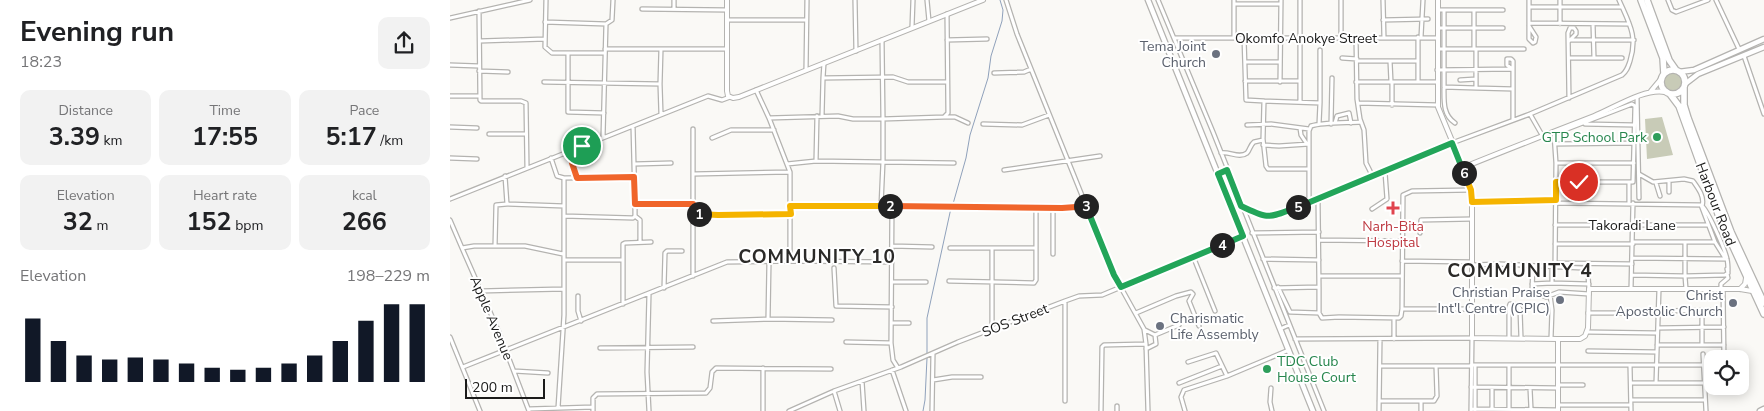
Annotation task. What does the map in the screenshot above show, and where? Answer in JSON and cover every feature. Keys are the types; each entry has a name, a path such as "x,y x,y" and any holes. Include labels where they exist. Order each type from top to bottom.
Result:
{"highway":[{"path":"1642,0 1663,58 1661,85 1668,93 1677,94 1685,85 1685,78 1669,60 1647,0"},
{"path":"1663,77 1669,71 1677,71"},
{"name":"Harbour Road","path":"1685,85 1684,105 1688,118 1731,232 1764,303"},
{"name":"Harbour Road","path":"1668,93 1679,106 1718,214 1764,314"}],"main road":[{"path":"1148,0 1313,410"},
{"path":"1677,71 1694,70 1764,39"},
{"path":"1685,85 1698,74 1764,47"},
{"path":"1728,54 1730,61"},
{"path":"1760,411 1764,409"}],"street":[{"path":"450,18 530,0"},
{"path":"546,0 545,46 549,52 568,54 661,49 726,49"},
{"path":"545,22 606,24 612,20 613,0"},
{"path":"674,0 674,9"},
{"path":"727,0 727,91 730,97"},
{"path":"806,70 807,0"},
{"path":"855,0 856,51"},
{"path":"912,27 913,0"},
{"path":"927,0 929,20"},
{"path":"450,199 708,96 722,100 730,97 739,97 983,0"},
{"path":"1006,0 1016,34 1114,275 1145,330 1148,411"},
{"path":"1158,0 1276,288 1324,411"},
{"path":"1300,0 1300,102"},
{"path":"1340,38 1341,0"},
{"path":"1383,0 1384,38"},
{"path":"1418,82 1419,37 1423,0"},
{"path":"1438,0 1438,105 1471,190 1473,410 1533,410 1631,405"},
{"path":"1529,0 1529,25 1629,24"},
{"path":"1560,0 1560,24"},
{"path":"1241,206 1267,217 1308,203 1452,143 1513,121 1625,73 1632,54 1634,40 1619,0"},
{"path":"1668,0 1672,10 1676,12 1708,0"},
{"path":"1716,0 1739,49"},
{"path":"1234,38 1234,2 1281,2 1280,82"},
{"path":"1529,7 1622,7"},
{"path":"642,9 727,10"},
{"path":"1438,10 1503,10"},
{"path":"1444,10 1444,107 1449,119 1455,123"},
{"path":"1474,10 1476,88"},
{"path":"479,11 479,96 481,101 525,102 527,167"},
{"path":"944,117 948,113 947,13"},
{"path":"1384,20 1428,19"},
{"path":"727,20 806,20"},
{"path":"603,137 606,24"},
{"path":"1594,24 1594,58"},
{"path":"1438,28 1503,28"},
{"path":"1244,37 1246,101 1320,103"},
{"name":"Okomfo Anokye Street","path":"1174,38 1438,38"},
{"path":"1356,38 1358,104 1364,130 1367,164 1373,177"},
{"path":"480,41 545,39"},
{"path":"881,206 883,162 882,40"},
{"path":"947,40 988,40"},
{"path":"1569,98 1569,41 1634,40"},
{"path":"661,49 661,114"},
{"path":"1438,49 1524,49"},
{"path":"1319,124 1320,50"},
{"path":"568,54 568,112 604,113"},
{"path":"1744,56 1764,114"},
{"path":"1342,58 1418,61"},
{"path":"1569,58 1622,58"},
{"path":"1390,61 1392,105"},
{"path":"1245,62 1280,62"},
{"path":"816,161 824,63"},
{"path":"450,65 479,66"},
{"path":"994,73 1024,72 1031,69"},
{"path":"1438,70 1512,69 1513,121"},
{"path":"479,71 508,72"},
{"path":"823,78 893,77 908,82 948,82"},
{"path":"1554,132 1651,91 1663,77"},
{"path":"1332,78 1333,124"},
{"path":"1460,80 1476,80"},
{"path":"1245,81 1300,81"},
{"path":"544,82 660,84"},
{"path":"1356,82 1438,82"},
{"path":"1444,86 1445,88 1513,89"},
{"path":"756,90 790,172 790,261"},
{"path":"1651,91 1668,93"},
{"path":"450,96 479,96"},
{"path":"1637,98 1638,198"},
{"path":"1264,101 1263,142 1265,164 1268,168 1309,169"},
{"path":"1358,104 1438,105"},
{"path":"1462,168 1542,135 1582,124 1633,104 1635,106 1634,181 1556,182"},
{"path":"1333,124 1337,116 1346,113 1348,113 1351,123"},
{"path":"1530,114 1542,135"},
{"path":"983,124 1022,125 1050,115"},
{"path":"769,118 820,116 883,119 955,117 968,123"},
{"path":"1247,125 1264,124 1309,129 1319,124 1361,122"},
{"path":"1582,124 1634,125"},
{"path":"633,126 635,216"},
{"path":"450,128 477,128"},
{"path":"1300,128 1301,135 1308,144"},
{"path":"692,129 694,174 693,276"},
{"path":"1308,203 1309,129"},
{"path":"712,138 731,130 774,130"},
{"path":"1552,283 1556,202 1554,132"},
{"path":"489,134 526,134"},
{"path":"1221,153 1243,155 1247,153 1254,142 1279,146 1308,144"},
{"path":"1555,144 1634,144"},
{"path":"573,149 572,163 577,178"},
{"path":"1004,170 1100,156"},
{"path":"450,158 477,159"},
{"path":"550,158 557,176 564,178 634,177"},
{"path":"787,164 816,161 954,163"},
{"path":"635,164 670,163"},
{"path":"1556,163 1634,163"},
{"path":"1218,174 1227,170"},
{"path":"694,174 790,172"},
{"path":"1372,209 1387,199 1385,172"},
{"path":"1639,174 1656,182 1684,179 1693,181 1701,195 1703,200 1702,206 1708,225 1715,242 1726,259 1728,278 1721,284 1724,310 1724,350"},
{"path":"505,176 507,204"},
{"path":"558,408 563,328 564,178"},
{"path":"1669,181 1669,192"},
{"path":"1629,182 1633,225 1631,289"},
{"path":"1656,182 1656,189 1660,196"},
{"path":"1276,288 1290,312 1319,314 1322,318 1398,319 1401,317 1402,309 1403,194 1412,191 1471,190"},
{"path":"1318,199 1319,314"},
{"path":"1472,202 1631,203 1642,205 1702,206 1707,211 1727,258 1727,272"},
{"path":"495,246 495,206 497,204 564,206"},
{"path":"635,204 693,204"},
{"path":"790,206 1053,208 1076,207 1085,204"},
{"path":"892,206 891,343 892,360 898,368"},
{"path":"949,281 1034,283 1036,280 1036,208"},
{"path":"1053,208 1053,254"},
{"path":"693,214 791,214"},
{"path":"564,216 629,219 635,216"},
{"path":"635,216 640,220 640,242"},
{"path":"1420,233 1421,220 1472,219"},
{"name":"Apple Avenue","path":"450,220 529,410"},
{"name":"Takoradi Lane","path":"1555,225 1708,225"},
{"path":"1252,233 1318,232"},
{"name":"SOS Street","path":"789,411 834,391 898,368 1065,301 1081,296 1099,296 1243,236"},
{"path":"1319,240 1402,241"},
{"path":"623,304 623,244 651,242"},
{"path":"1686,242 1686,289"},
{"path":"1555,244 1715,242"},
{"path":"462,248 525,246 563,254"},
{"path":"892,246 932,247"},
{"path":"950,248 1036,248"},
{"path":"992,248 992,329"},
{"path":"664,288 665,253 668,251 682,251"},
{"path":"1194,256 1214,311"},
{"path":"1632,258 1726,259"},
{"path":"1263,259 1319,260"},
{"path":"564,260 623,260"},
{"path":"1402,261 1533,266 1632,264"},
{"path":"463,367 727,262 892,262"},
{"path":"768,319 769,262"},
{"path":"1533,266 1532,284 1534,292 1546,297 1561,292 1589,294"},
{"path":"1295,339 1580,339 1587,332 1588,275 1582,268 1554,266"},
{"path":"834,268 836,306 892,306"},
{"path":"1632,275 1722,276 1727,272"},
{"path":"1319,276 1402,276"},
{"path":"1740,289 1745,284 1746,278"},
{"path":"892,282 926,282"},
{"path":"1532,284 1552,283 1631,289 1740,289 1752,291"},
{"path":"1276,288 1319,287"},
{"path":"481,291 564,289"},
{"path":"1656,383 1659,289"},
{"path":"1136,313 1176,296 1191,292 1193,294 1189,301 1199,326"},
{"path":"649,294 649,411"},
{"path":"1550,295 1552,310 1551,338"},
{"path":"578,296 578,311 581,320"},
{"path":"1065,301 1065,401"},
{"path":"1508,338 1508,307 1510,304 1518,304 1520,309 1521,338"},
{"path":"1402,309 1472,308"},
{"path":"1702,310 1702,345"},
{"path":"1588,313 1724,310"},
{"path":"1394,318 1394,339"},
{"path":"713,321 768,319 832,320"},
{"path":"892,324 909,323"},
{"path":"1145,330 1155,334 1179,325"},
{"path":"1280,329 1289,325"},
{"path":"1658,328 1724,327"},
{"path":"1587,332 1657,333"},
{"path":"1146,350 1156,344 1155,334"},
{"path":"450,337 480,411"},
{"path":"1558,338 1558,408"},
{"path":"1379,411 1380,339"},
{"path":"846,342 891,343"},
{"path":"1101,411 1103,346 1146,344"},
{"path":"1657,345 1724,345"},
{"path":"600,348 693,347"},
{"path":"1185,411 1181,397 1184,390 1227,376 1289,350"},
{"path":"1588,351 1657,352"},
{"path":"932,411 934,353"},
{"path":"1188,362 1215,353 1218,355 1227,376"},
{"path":"1380,366 1704,365 1703,354"},
{"path":"1509,365 1511,410"},
{"path":"1179,383 1222,366"},
{"path":"1379,401 1432,401 1436,398 1436,366"},
{"path":"1630,366 1631,411"},
{"path":"762,368 763,411"},
{"path":"529,410 558,408 593,409 593,398 597,394 706,394 710,388 714,369 831,369"},
{"path":"892,370 906,411"},
{"path":"514,371 548,373"},
{"path":"933,380 952,377 981,377"},
{"path":"862,381 864,411"},
{"path":"1630,383 1704,384"},
{"path":"1473,387 1530,388 1583,385"},
{"path":"1271,388 1270,405 1272,411"},
{"path":"1492,388 1494,410"},
{"path":"1530,388 1533,410"},
{"path":"834,391 840,411"},
{"path":"1705,395 1706,411"},
{"path":"1631,400 1705,400"},
{"path":"1421,401 1421,411"},
{"path":"800,406 802,411"},
{"path":"1307,411 1313,410"}],"green space":[{"path":"1672,71 1680,73 1684,80 1682,88 1676,92 1668,90 1663,83 1665,75"},
{"name":"GTP School Park","path":"1662,117 1673,155 1647,159 1645,119"}],"waterway":[{"path":"953,204 966,158 970,135 988,78 991,56 1002,21 1003,10 1000,0"},
{"path":"927,354 927,318 951,208"},
{"path":"923,411 927,358"}],"place":[{"name":"Tema Joint Church","path":"1216,54"},
{"name":"GTP School Park","path":"1657,137"},
{"name":"Narh-Bita Hospital","path":"1393,208"},
{"name":"Christian Praise Int'l Centre (CPIC)","path":"1560,300"},
{"name":"Christ Apostolic Church","path":"1733,303"},
{"name":"Charismatic Life Assembly","path":"1160,326"},
{"name":"TDC Club House Court","path":"1267,369"}],"district":[{"name":"COMMUNITY 10","path":"817,256"},
{"name":"COMMUNITY 4","path":"1520,270"}],"route":[{"path":"582,146 573,149 572,163 577,178 634,177 635,204 693,204 693,214 791,214 790,206 907,205 1062,208 1085,204 1114,275 1121,287 1243,236 1218,174 1227,170 1241,206 1267,217 1318,199 1452,143 1469,184 1472,202 1556,200 1556,182 1579,182"}]}
